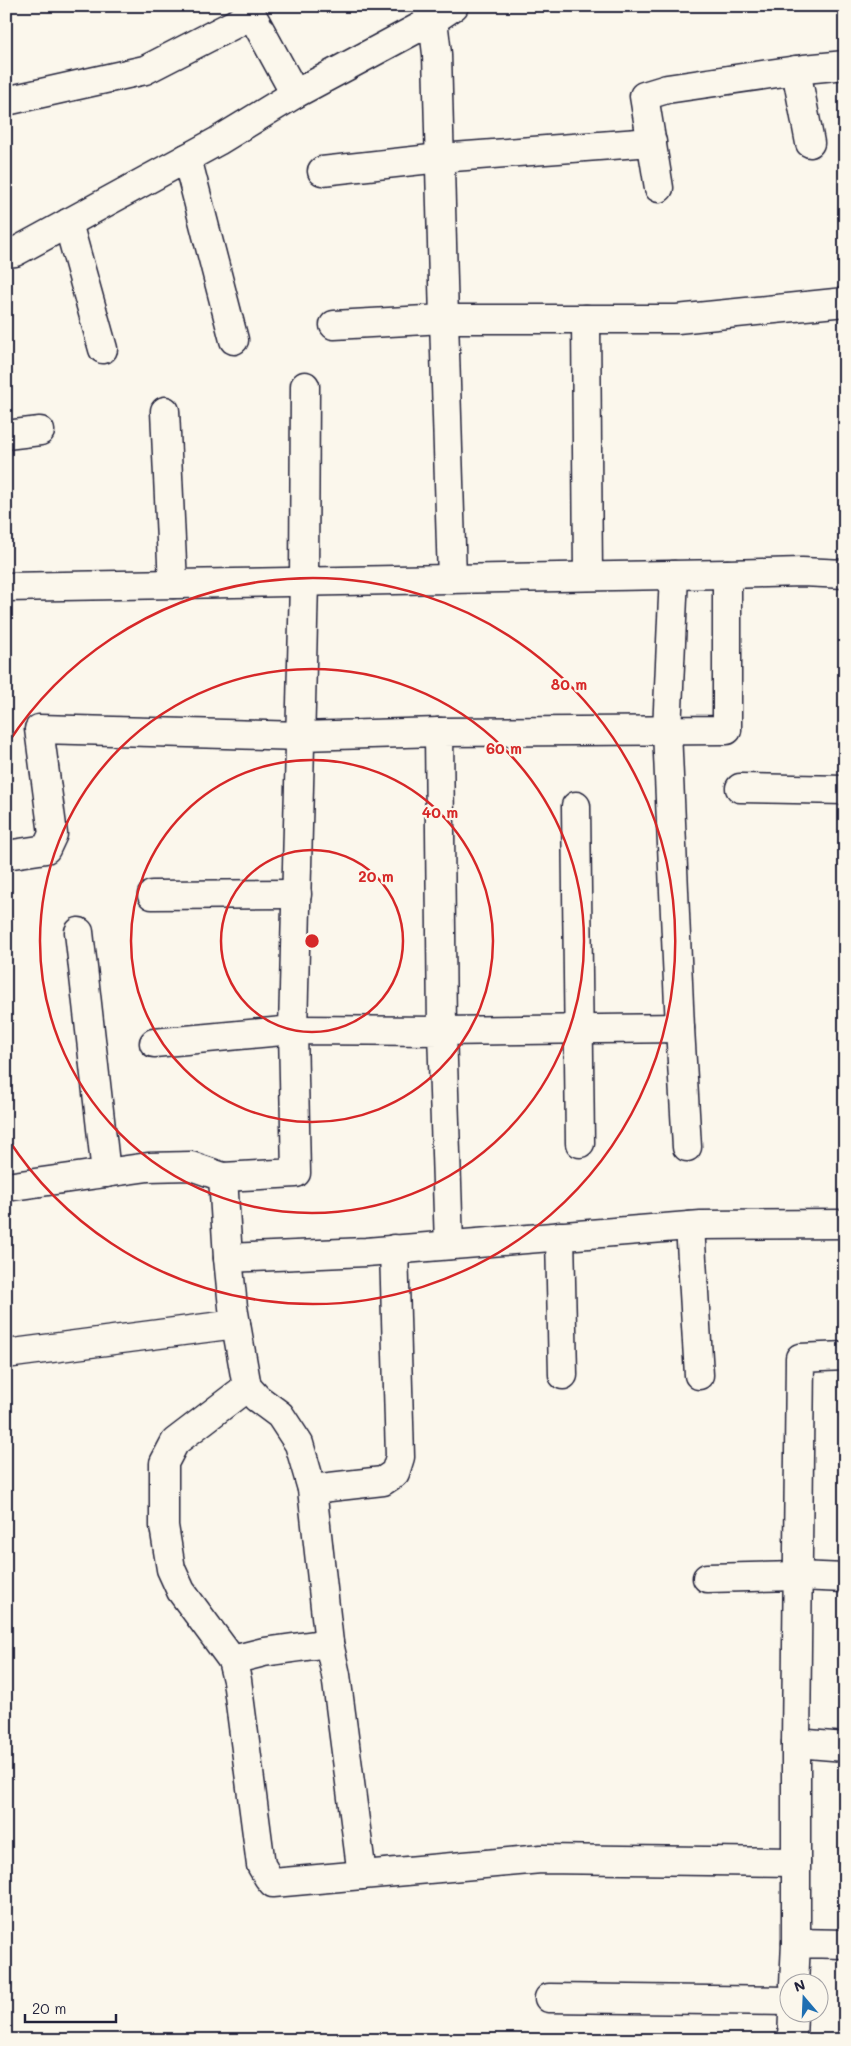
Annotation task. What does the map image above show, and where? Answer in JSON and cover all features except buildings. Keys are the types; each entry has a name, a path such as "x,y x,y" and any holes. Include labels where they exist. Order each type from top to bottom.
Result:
{"street":[{"path":"6,100 145,70 249,11 296,94"},
{"path":"6,253 15,252 218,141 438,11"},
{"path":"438,11 437,54 452,579"},
{"path":"660,188 644,96 667,89 796,70 845,65"},
{"path":"796,70 810,143"},
{"path":"322,171 440,158 652,142"},
{"path":"187,158 234,340"},
{"path":"68,223 103,349"},
{"path":"334,325 444,319 677,319 845,302"},
{"path":"586,319 588,576"},
{"path":"6,1187 148,1167 191,1166 223,1177 296,1173 293,1030 304,582 306,386"},
{"path":"165,412 173,584"},
{"path":"6,435 40,431"},
{"path":"6,588 802,572 845,574"},
{"path":"6,854 46,849 53,834 39,729 300,736 438,732 727,730 726,574"},
{"path":"674,575 667,731 687,1147"},
{"path":"438,732 442,1031 449,1245"},
{"path":"740,788 845,790"},
{"path":"576,806 580,1144"},
{"path":"152,896 296,894"},
{"path":"79,932 106,1173"},
{"path":"154,1043 293,1030 442,1031 680,1028"},
{"path":"223,1177 228,1258 236,1324 248,1387 257,1398 280,1415 299,1444 312,1489 329,1644 336,1675 362,1875"},
{"path":"228,1258 394,1249 690,1226 845,1224"},
{"path":"690,1226 699,1375"},
{"path":"560,1236 563,1375"},
{"path":"312,1489 383,1481 395,1473 400,1457 394,1249"},
{"path":"6,1354 236,1324"},
{"path":"794,1974 800,1358 845,1356"},
{"path":"248,1387 175,1442 164,1463 164,1526 171,1569 181,1590 232,1660 237,1680 257,1842 261,1865 268,1877 274,1882 541,1859 796,1862"},
{"path":"707,1578 798,1576 845,1578"},
{"path":"232,1660 264,1652 329,1644"},
{"path":"796,1744 845,1747"},
{"path":"796,1943 845,1944"},
{"path":"549,1998 778,2001"},
{"path":"792,2040 793,2024"}]}
